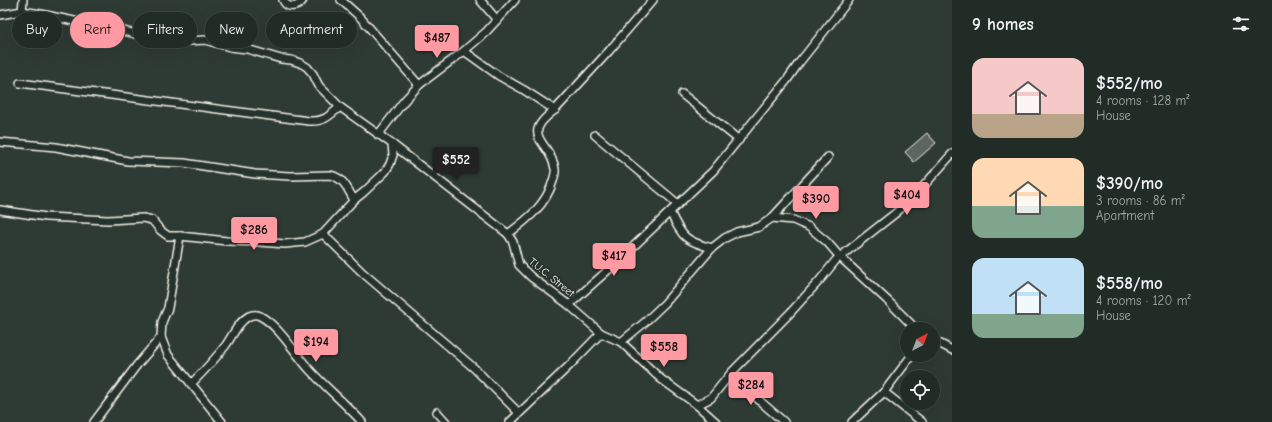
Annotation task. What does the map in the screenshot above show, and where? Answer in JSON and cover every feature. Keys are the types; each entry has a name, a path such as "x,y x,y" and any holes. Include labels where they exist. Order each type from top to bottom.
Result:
{"street":[{"path":"22,11 23,0"},
{"path":"283,0 285,5 289,7 300,4 303,0"},
{"path":"341,0 360,17 419,85"},
{"path":"480,0 497,20"},
{"path":"378,135 419,85 464,51 497,20 515,0"},
{"path":"0,15 22,11 109,27 154,39 174,42 194,40 211,42 247,49 261,54 300,63 307,67 313,74 319,86 340,107 392,144 508,234 534,213 542,203 551,187 556,170 550,152 541,143 538,135 539,126 609,51 653,0"},
{"path":"569,305 713,171 850,0"},
{"path":"464,51 499,76 555,110"},
{"path":"20,83 309,121 320,121 340,107"},
{"path":"682,94 739,140"},
{"path":"595,135 678,204"},
{"path":"0,142 56,147 128,161 184,163 255,174 290,176 330,175 336,176 342,180 354,200"},
{"path":"0,210 70,219 108,220 143,218 152,220 160,230 168,236 285,244 306,242 323,234 354,200 384,172 390,164 393,156 392,144"},
{"path":"697,405 710,398 731,373 791,312 836,260 897,212 921,189 952,154"},
{"path":"716,422 697,405 661,379 622,342 665,303 712,248 737,232 759,227 772,218 828,157"},
{"path":"670,212 679,231 688,240 696,244 712,248"},
{"path":"772,218 793,220 809,227 827,242 840,257 909,322"},
{"path":"323,234 363,273 474,368 519,413"},
{"name":"T.U.C. Street","path":"508,234 513,242 519,265 531,277 569,305 601,333 622,342"},
{"path":"180,236 169,301 162,322 161,337 168,355 222,422"},
{"path":"191,384 227,344 240,323 247,317 259,315 281,335 310,370 362,422"},
{"path":"510,422 569,366 601,333"},
{"path":"94,422 137,365 161,337"},
{"path":"940,344 952,350"},
{"path":"852,422 884,392 907,362"},
{"path":"731,373 784,422"},
{"path":"884,392 922,422"},
{"path":"437,412 446,422"}],"building":[{"path":"927,133 936,143 914,162 905,152"}]}
